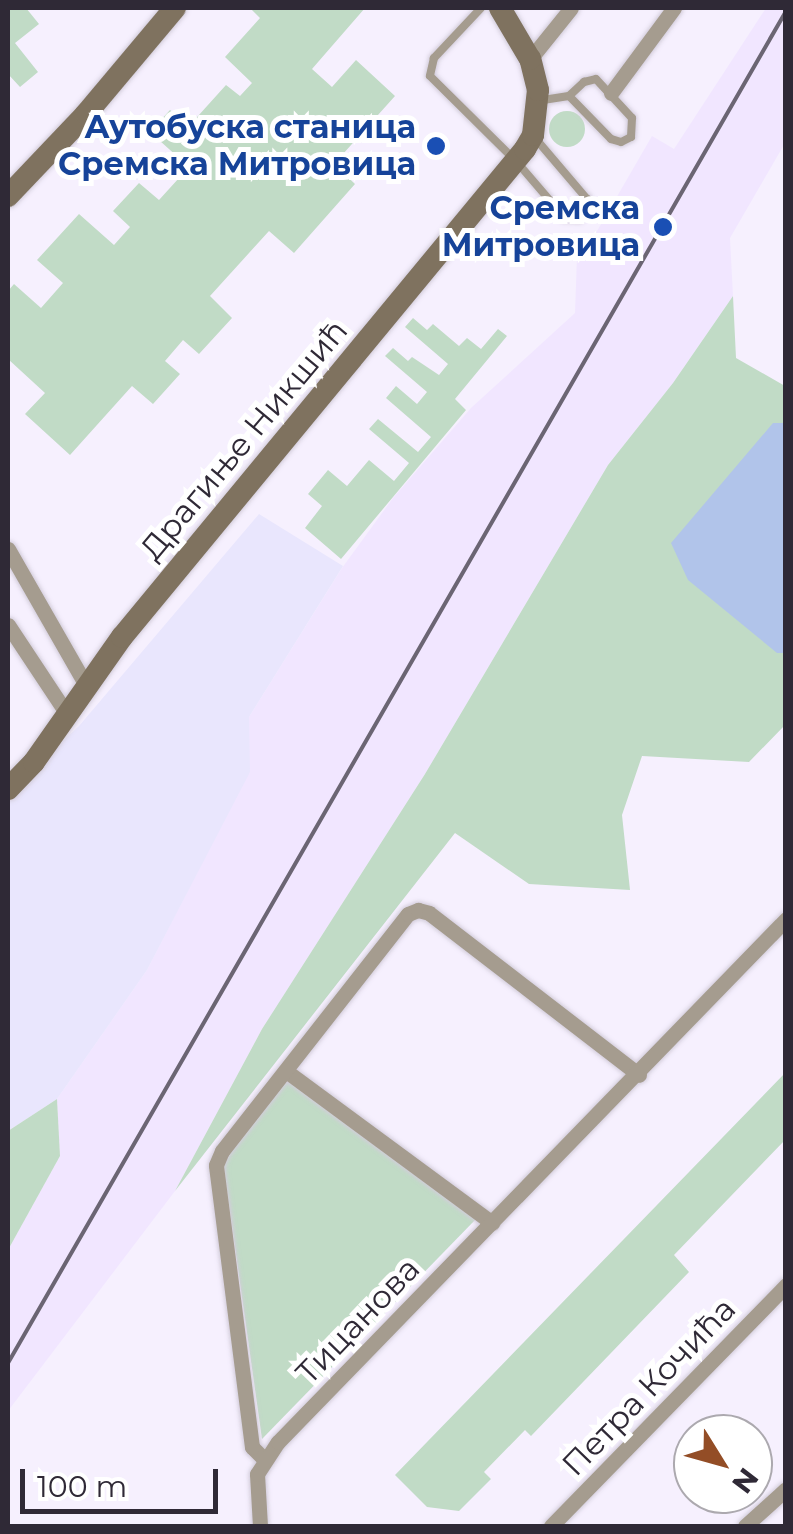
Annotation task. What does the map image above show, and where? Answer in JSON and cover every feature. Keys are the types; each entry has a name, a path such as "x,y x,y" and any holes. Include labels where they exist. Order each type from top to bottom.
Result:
{"street":[{"path":"8,196 86,114 175,8"},
{"path":"500,8 530,59 540,100"},
{"path":"530,59 570,8"},
{"path":"611,92 674,8"},
{"name":"Драгиње Никшић","path":"8,789 86,685 516,162 532,136 540,100"},
{"path":"8,549 78,678 86,685"},
{"path":"8,625 67,714"},
{"path":"260,1526 256,1481 264,1459 252,1447 216,1165 222,1151 408,914 418,910 638,1075"},
{"name":"Тицанова","path":"264,1459 786,919"},
{"path":"286,1071 492,1223"},
{"name":"Петра Кочића","path":"551,1526 786,1285"},
{"path":"745,1526 786,1489"}],"lane":[{"path":"481,8 434,58 430,76 516,162 564,217 574,220 584,214 587,200 532,136"},
{"path":"540,100 570,96 592,79 611,92 634,125 631,137 624,142 610,139 570,96"}],"shaded area":[{"path":"766,8 785,8 785,143 730,238 733,296 673,383 608,465 425,774 262,1029 175,1191 8,1411 8,1250 60,1156 57,1099 147,970 249,772 249,717 342,568 393,498 471,408 575,313 577,256 582,257 652,136 674,149"},
{"path":"259,514 343,566 249,717 250,772 147,970 57,1099 8,1131 8,792 79,726"}],"green space":[{"path":"8,8 26,8 39,24 15,43 38,72 20,87 8,74"},
{"path":"250,8 365,8 312,69 332,87 356,60 395,96 334,164 355,184 294,253 269,231 210,296 232,318 199,354 183,340 165,361 180,374 153,404 132,386 70,455 25,414 45,393 8,359 8,291 14,284 41,308 63,283 37,260 79,214 114,245 130,227 113,211 139,183 159,200 189,167 150,132 170,110 189,126 226,85 240,96 252,83 225,57 260,18"},
{"path":"567,111 580,116 585,129 580,142 567,147 554,142 549,129 554,116"},
{"path":"733,296 736,358 785,386 785,725 749,762 642,756 622,815 630,890 529,884 455,833 175,1191 262,1029 425,774 608,465 673,383"},
{"path":"413,318 427,330 433,324 459,346 467,338 481,349 498,329 507,336 455,399 466,410 341,559 305,528 322,506 308,494 328,470 347,486 369,460 394,481 409,463 369,429 378,419 418,452 431,437 386,398 396,386 417,404 427,392 385,356 393,348 408,361 412,357 439,375 448,364 405,327"},
{"path":"785,1073 785,1140 674,1255 689,1272 531,1436 525,1430 484,1472 491,1479 459,1511 427,1507 395,1475"},
{"path":"290,1074 476,1219 262,1439 223,1162"},
{"path":"57,1099 60,1156 8,1250 8,1131"}],"water":[{"path":"773,423 785,423 785,653 777,653 688,580 671,543"}],"railway":[{"path":"8,1363 786,11"}],"place":[{"name":"Аутобуска станица Сремска Митровица","path":"436,146"},
{"name":"Сремска Митровица","path":"663,227"}]}
